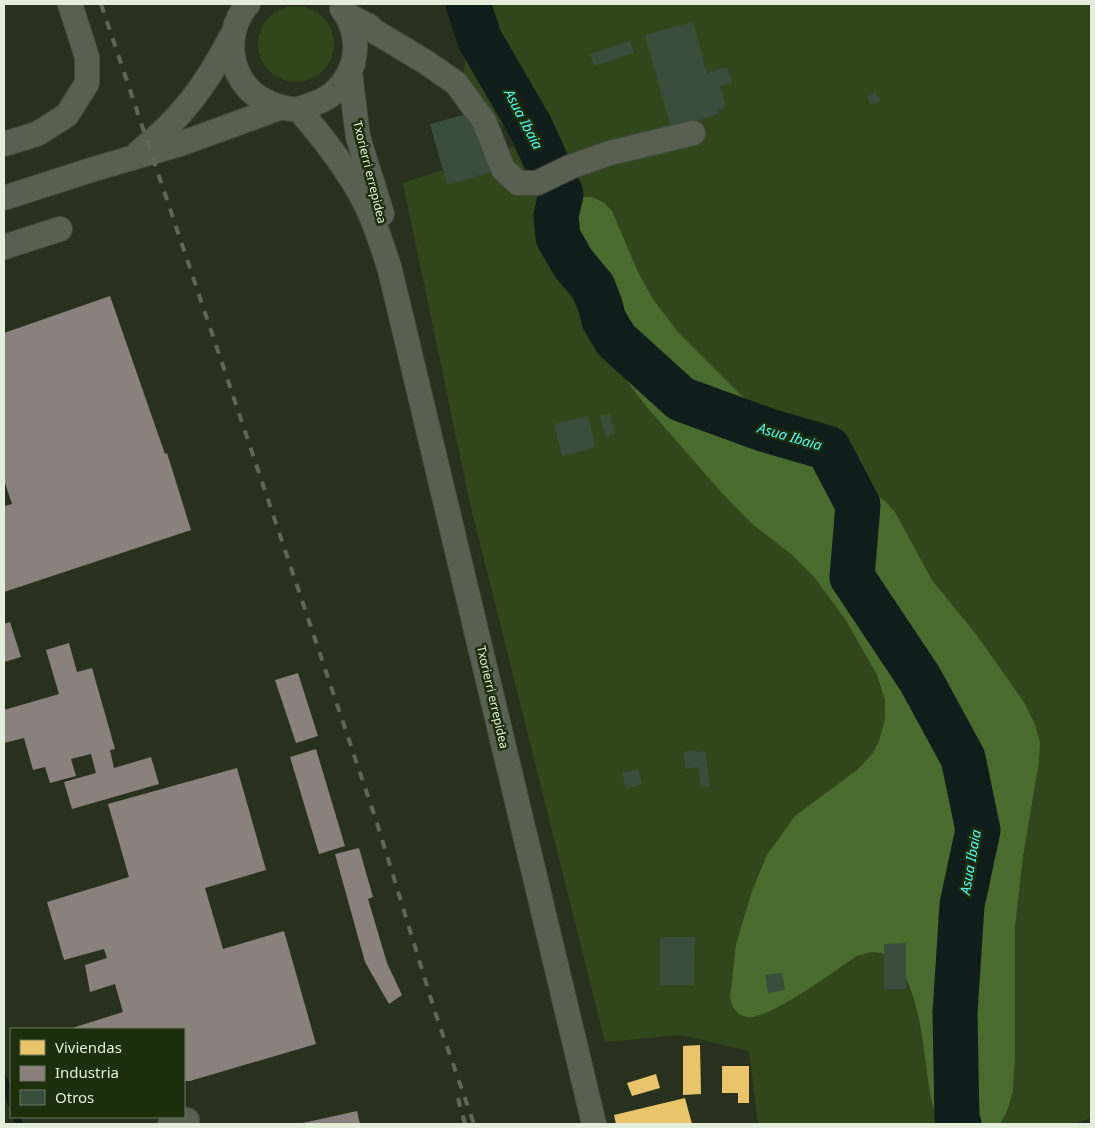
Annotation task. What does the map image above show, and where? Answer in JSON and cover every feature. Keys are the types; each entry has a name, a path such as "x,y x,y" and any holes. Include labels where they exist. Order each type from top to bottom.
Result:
{"street":[{"path":"4,144 37,134 66,115 86,84 87,57 70,4"},
{"name":"Txorierri errepidea","path":"247,4 237,19 232,36 232,55 236,71 248,89 264,101 290,108 318,131 361,196 378,232 390,270 594,1124"},
{"path":"342,10 456,83 484,121 503,169 518,183 537,182 570,167 610,153 694,133"},
{"name":"Txorierri errepidea","path":"342,10 354,34 352,63 358,137 382,212 390,270"},
{"path":"131,158 159,136 184,110 206,81 232,36"},
{"path":"4,198 94,168 180,144 290,108 322,102 338,89 352,63 376,51 394,51 424,61"},
{"path":"4,247 60,229"}],"green space":[{"path":"460,4 1091,4 1091,1118 1073,1124 1000,1124 1008,1109 1013,1090 1015,1055 1015,927 1023,857 1039,762 1040,742 1035,724 1024,702 976,634 932,580 895,512 885,501 799,443 741,395 678,332 653,299 639,274 612,211 572,199 554,211 546,239 557,268 604,349 645,405 720,491 751,523 792,555 814,577 845,619 877,675 885,700 885,719 879,741 873,753 857,770 755,1016 789,1001 858,956 876,953 891,959 903,974 918,1017 932,1103 940,1124 758,1124 749,1051 681,1035 605,1042 470,504 403,183 519,145 516,139 463,86 467,33"},
{"path":"296,6 310,9 323,17 331,30 334,44 331,58 323,71 310,79 296,82 282,79 269,71 261,58 258,44 261,30 269,17 282,9"},
{"path":"580,197 592,197 603,202 612,211 639,274 653,299 678,332 741,395 799,443 885,501 895,512 932,580 976,634 1024,702 1035,724 1040,742 1039,762 1023,857 1015,927 1015,1055 1013,1091 1008,1109 1000,1124 940,1124 932,1103 919,1019 913,997 905,977 894,962 880,953 857,956 786,1003 757,1016 743,1016 735,1010 732,1004 730,998 736,945 752,891 767,855 795,816 857,770 873,753 879,741 885,719 885,700 877,675 845,619 814,577 792,555 751,523 720,491 645,405 604,350 557,268 546,239 546,226 554,211 566,202"}],"building: Viviendas":[{"path":"700,1045 701,1094 683,1095 683,1046"},
{"path":"722,1066 749,1066 749,1103 738,1103 738,1093 722,1093"},
{"path":"656,1074 660,1088 632,1096 627,1083"},
{"path":"685,1098 692,1124 616,1124 614,1115"}],"building: Industria":[{"path":"110,296 165,454 167,453 191,530 4,592 4,506 12,504 4,480 4,333"},
{"path":"10,622 21,657 4,662 4,624"},
{"path":"69,643 77,672 92,668 115,749 110,750 114,768 151,757 159,784 72,809 64,782 96,773 91,754 71,759 76,776 50,783 45,767 33,770 24,738 4,743 4,710 59,694 46,650"},
{"path":"298,673 318,736 296,743 275,680"},
{"path":"316,749 345,846 319,854 290,757"},
{"path":"237,768 266,870 205,888 223,949 284,931 316,1044 185,1081 185,1028 72,1028 123,1012 115,984 90,992 85,965 107,958 104,949 64,960 47,902 129,877 108,804"},
{"path":"359,848 373,897 368,899 387,963 402,995 389,1004 365,962 335,854"},
{"path":"357,1111 360,1124 303,1124 303,1123"}],"building: Otros":[{"path":"693,22 707,73 727,67 732,83 720,86 726,107 717,110 719,114 671,128 645,35"},
{"path":"630,41 634,53 594,66 590,54"},
{"path":"875,92 880,101 871,105 867,97"},
{"path":"474,112 491,172 447,185 430,124"},
{"path":"610,414 615,434 606,437 600,416"},
{"path":"588,416 595,447 562,456 554,424"},
{"path":"696,750 696,752 705,751 710,786 701,787 698,767 686,769 683,752"},
{"path":"638,769 642,784 626,789 622,773"},
{"path":"660,937 695,937 694,985 660,985"},
{"path":"906,943 906,989 884,989 884,944"},
{"path":"782,973 785,990 768,993 765,975"}],"waterway":[{"name":"Asua Ibaia","path":"468,4 480,40 530,126 561,194 556,216 558,237 573,263 593,287 604,320 616,340 681,399 766,430 828,448 858,505 852,577 920,679 963,758 978,830 962,905 955,1013 957,1119 959,1124"},
{"path":"4,1080 10,1099"},
{"path":"16,1118 19,1124"}],"railway":[{"path":"101,4 377,823 435,1012 474,1124"},
{"path":"458,1098 465,1124"}]}
